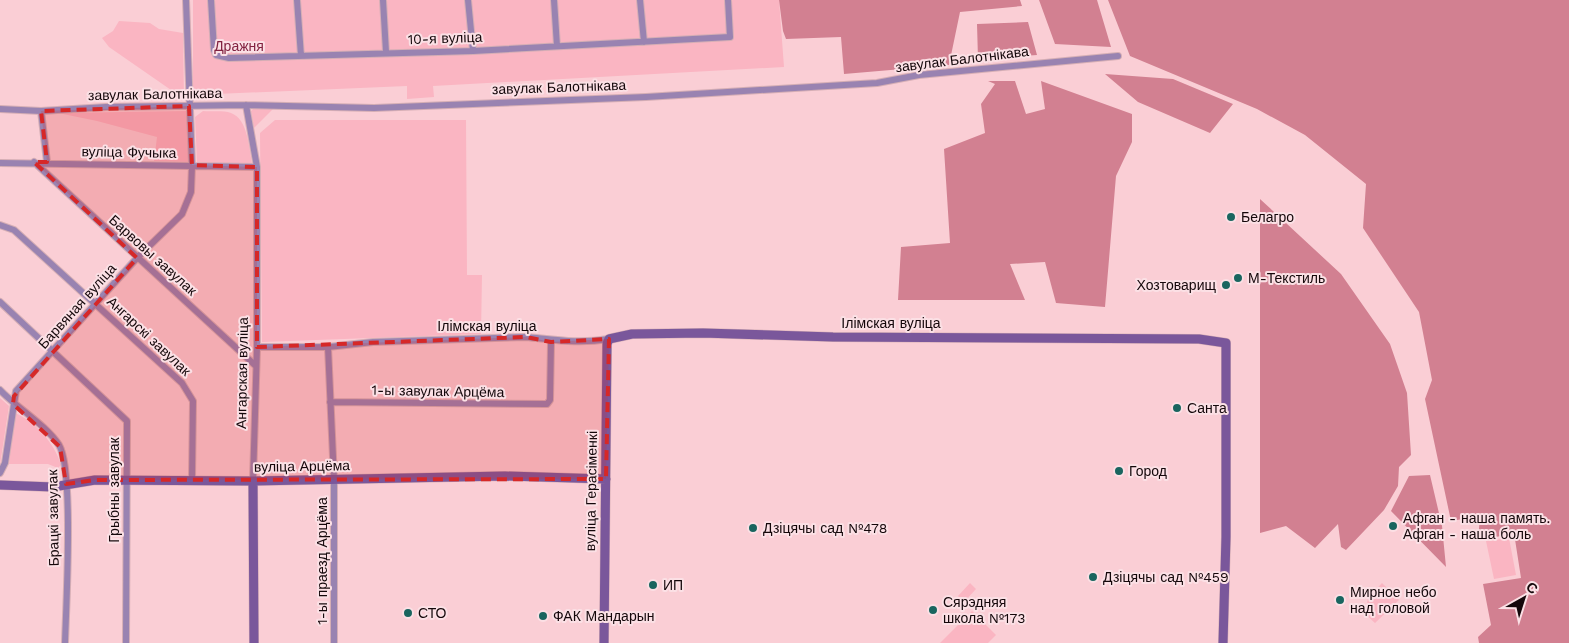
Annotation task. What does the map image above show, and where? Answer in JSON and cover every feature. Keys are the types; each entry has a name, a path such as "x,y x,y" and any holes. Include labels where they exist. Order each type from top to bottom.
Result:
{"street":[{"name":"Барвяная вуліца","path":"0,474 5,463 12,404 16,391 137,258 182,214 190,192 192,165 186,0"},
{"name":"10-я вуліца","path":"211,0 214,50 216,54 229,58 473,50 730,37 728,0"},
{"path":"297,0 301,56"},
{"path":"383,0 386,52"},
{"path":"468,0 473,50"},
{"path":"554,0 557,46"},
{"path":"640,0 644,42"},
{"name":"завулак Балотнікава","path":"0,109 40,111 106,107 246,105 374,108 646,97 877,83 928,74 1118,56"},
{"name":"Ангарская вуліца","path":"246,105 256,167 257,347 253,481 254,643"},
{"path":"40,111 47,162"},
{"name":"Барвовы завулак","path":"34,162 256,366"},
{"name":"вуліца Фучыка","path":"0,163 47,162 256,167"},
{"name":"Ангарскі завулак","path":"0,226 14,230 182,383 189,392 193,401 192,480"},
{"name":"Грыбны завулак","path":"0,302 127,421 126,643"},
{"name":"Ілімская вуліца","path":"257,347 328,347 373,342 526,337 551,342 594,341 632,334 1200,339 1226,343 1228,366 1223,643"},
{"name":"вуліца Герасіменкі","path":"604,643 607,344 609,339"},
{"name":"1-ы завулак Арцёма","path":"330,402 547,404 550,400 551,342"},
{"path":"328,347 334,479"},
{"name":"Брацкі завулак","path":"0,390 12,404 57,442 65,461 65,643"},
{"name":"вуліца Арцёма","path":"0,484 53,486 95,480 253,481 505,476 606,479"},
{"name":"1-ы праезд Арцёма","path":"334,479 334,643"}],"highlighted area":[{"path":"189,106 192,165 257,167 257,347 526,337 551,342 609,339 606,479 95,480 66,484 60,447 13,404 14,396 137,258 34,162 47,162 41,111"}],"green space":[{"name":"Дражня","path":"193,0 779,0 784,67 433,86 434,97 407,99 407,86 193,95"},
{"path":"119,21 150,23 159,29 183,33 184,99 109,47 102,38 113,31"},
{"path":"254,108 274,108 254,128 251,111"},
{"path":"187,111 190,162 154,161 157,137 58,113"},
{"path":"203,111 228,112 237,116 247,135 252,163 197,163 195,117"},
{"path":"275,120 466,120 467,275 482,275 481,334 262,342 260,133"},
{"path":"0,398 9,406 0,465"},
{"path":"15,413 30,422 44,434 58,457 61,465 58,468 48,464 9,464"},
{"path":"1509,538 1516,575 1494,579 1486,541"},
{"path":"970,583 976,589 964,602 958,596"},
{"path":"1382,583 1399,600 1375,623 1365,614 1368,598"},
{"path":"972,611 996,635 988,643 940,643"}],"shaded area":[{"path":"779,0 1020,0 1022,6 960,12 949,65 844,74 841,37 786,39 783,31"},
{"path":"1039,0 1097,0 1111,47 1055,44"},
{"path":"1108,0 1569,0 1569,643 1479,643 1478,637 1491,625 1483,584 1521,578 1514,533 1478,541 1480,516 1451,521 1425,399 1432,380 1419,312 1363,228 1366,184 1305,135 1257,109 1130,56"},
{"path":"1028,22 1037,55 978,59 977,24"},
{"path":"1105,74 1173,79 1233,104 1210,133 1138,102"},
{"path":"988,81 1015,81 1026,114 1045,109 1041,81 1132,114 1132,142 1116,176 1105,307 1056,303 1045,262 1010,264 1025,300 898,300 901,247 950,243 944,149 985,133 981,104 995,84"},
{"path":"1260,199 1341,274 1390,344 1407,393 1411,455 1399,467 1398,486 1384,510 1346,550 1341,547 1338,524 1315,548 1286,526 1260,533"},
{"path":"1430,475 1442,526 1446,567 1391,511 1409,476"}],"place":[{"name":"Белагро","path":"1231,217"},
{"name":"М-Текстиль","path":"1238,278"},
{"name":"Хозтоварищ","path":"1226,285"},
{"name":"Санта","path":"1177,408"},
{"name":"Город","path":"1119,471"},
{"name":"Афган - наша память. Афган - наша боль","path":"1393,526"},
{"name":"Дзіцячы сад №478","path":"753,528"},
{"name":"Дзіцячы сад №459","path":"1093,577"},
{"name":"ИП","path":"653,585"},
{"name":"Мирное небо над головой","path":"1340,600"},
{"name":"Сярэдняя школа №173","path":"933,610"},
{"name":"СТО","path":"408,613"},
{"name":"ФАК Мандарын","path":"543,616"}]}
